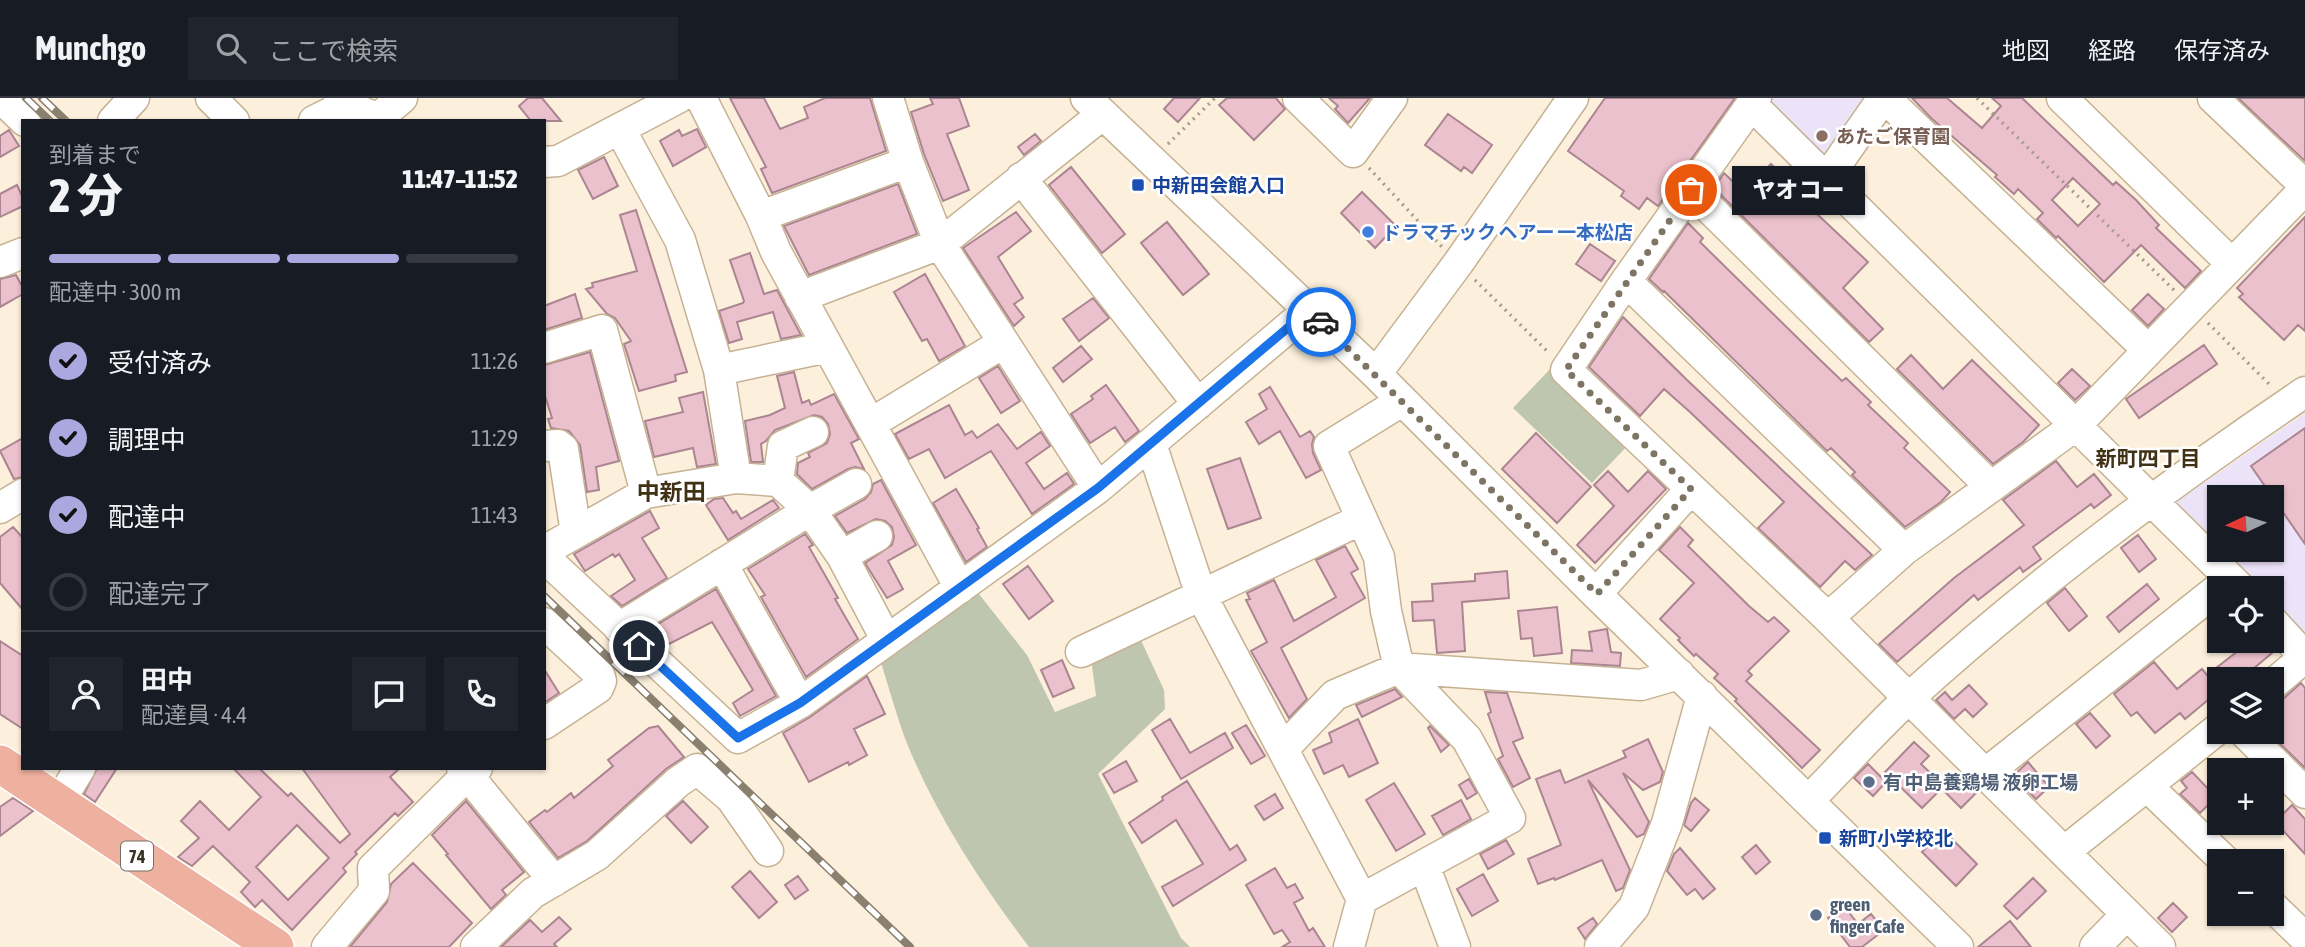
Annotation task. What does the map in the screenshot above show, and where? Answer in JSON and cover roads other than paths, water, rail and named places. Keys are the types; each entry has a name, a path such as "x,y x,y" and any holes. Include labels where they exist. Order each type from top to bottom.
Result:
{"main road":[{"name":"74","path":"0,764 275,947"}],"street":[{"path":"1,98 23,119"},
{"path":"115,119 134,98"},
{"path":"211,98 232,119"},
{"path":"381,119 402,98"},
{"path":"546,162 558,161 678,98"},
{"path":"701,98 761,216 776,252 960,588"},
{"path":"888,98 908,162 940,244 1098,488"},
{"path":"1298,98 1353,152 1392,98"},
{"path":"1376,374 1459,262 1573,98"},
{"path":"1828,177 1884,98 2148,350"},
{"path":"2062,98 2232,264"},
{"path":"1828,618 1904,550 2075,426 2232,264 2302,178 2213,98"},
{"path":"317,119 343,102 378,119"},
{"path":"2160,947 1828,618 1566,370 1754,102 2075,426 2152,499 2218,576"},
{"path":"800,297 940,244 1021,178 1095,106 1376,374 1958,947"},
{"path":"620,129 680,240 719,370 736,478"},
{"path":"761,216 908,162"},
{"path":"1021,178 1198,404"},
{"path":"1691,190 1991,487"},
{"path":"0,262 21,254"},
{"path":"1626,281 1904,550"},
{"path":"546,559 738,738 800,703 1098,488 1309,310"},
{"path":"546,347 602,330 646,493"},
{"path":"870,424 1003,343"},
{"path":"719,370 828,347"},
{"path":"1809,800 1908,699 2027,594 2152,499 2297,397"},
{"path":"1362,899 1510,818 1467,739 1399,668 1386,611 1379,557 1329,446 1402,401"},
{"path":"778,481 783,446 813,432"},
{"path":"1151,444 1201,595 1362,899 1349,947"},
{"path":"546,446 558,445 563,449 576,533"},
{"path":"546,550 646,493 736,478 778,481 810,510 842,556 886,639"},
{"path":"619,628 856,484"},
{"path":"1597,594 1691,489"},
{"path":"21,495 0,509 21,520"},
{"path":"1081,652 1362,519"},
{"path":"842,556 877,536"},
{"path":"722,564 800,703"},
{"path":"1985,774 2207,602"},
{"path":"546,625 599,674 601,681 598,688 546,723"},
{"path":"2284,634 2305,657 2284,675"},
{"path":"1283,749 1335,695 1399,668 1641,685 1679,674"},
{"path":"1600,947 1634,907 1667,823 1702,696"},
{"path":"2064,852 2207,738"},
{"path":"2256,744 2305,793"},
{"path":"476,947 533,893 597,855 678,782 697,769 731,798 768,851"},
{"path":"58,804 79,770"},
{"path":"327,947 374,891 373,868 469,770 554,881"},
{"path":"2147,786 2213,849"},
{"path":"1424,865 1455,947"},
{"path":"2095,947 2127,914"},
{"path":"2284,915 2301,928"}],"railway":[{"path":"26,98 48,119"},
{"path":"42,98 64,119"},
{"path":"546,598 910,947"}],"place":[{"name":"あたご保育園","path":"1822,136"},
{"name":"中新田会館入口","path":"1138,185"},
{"name":"ヤオコー","path":"1691,190"},
{"name":"ドラマチック ヘアー 一本松店","path":"1368,232"},
{"name":"有 中島養鶏場 液卵工場","path":"1869,782"},
{"name":"新町小学校北","path":"1825,838"},
{"name":"green finger Cafe","path":"1816,915"}],"district":[{"name":"新町四丁目","path":"2148,458"},
{"name":"中新田","path":"671,492"}]}
